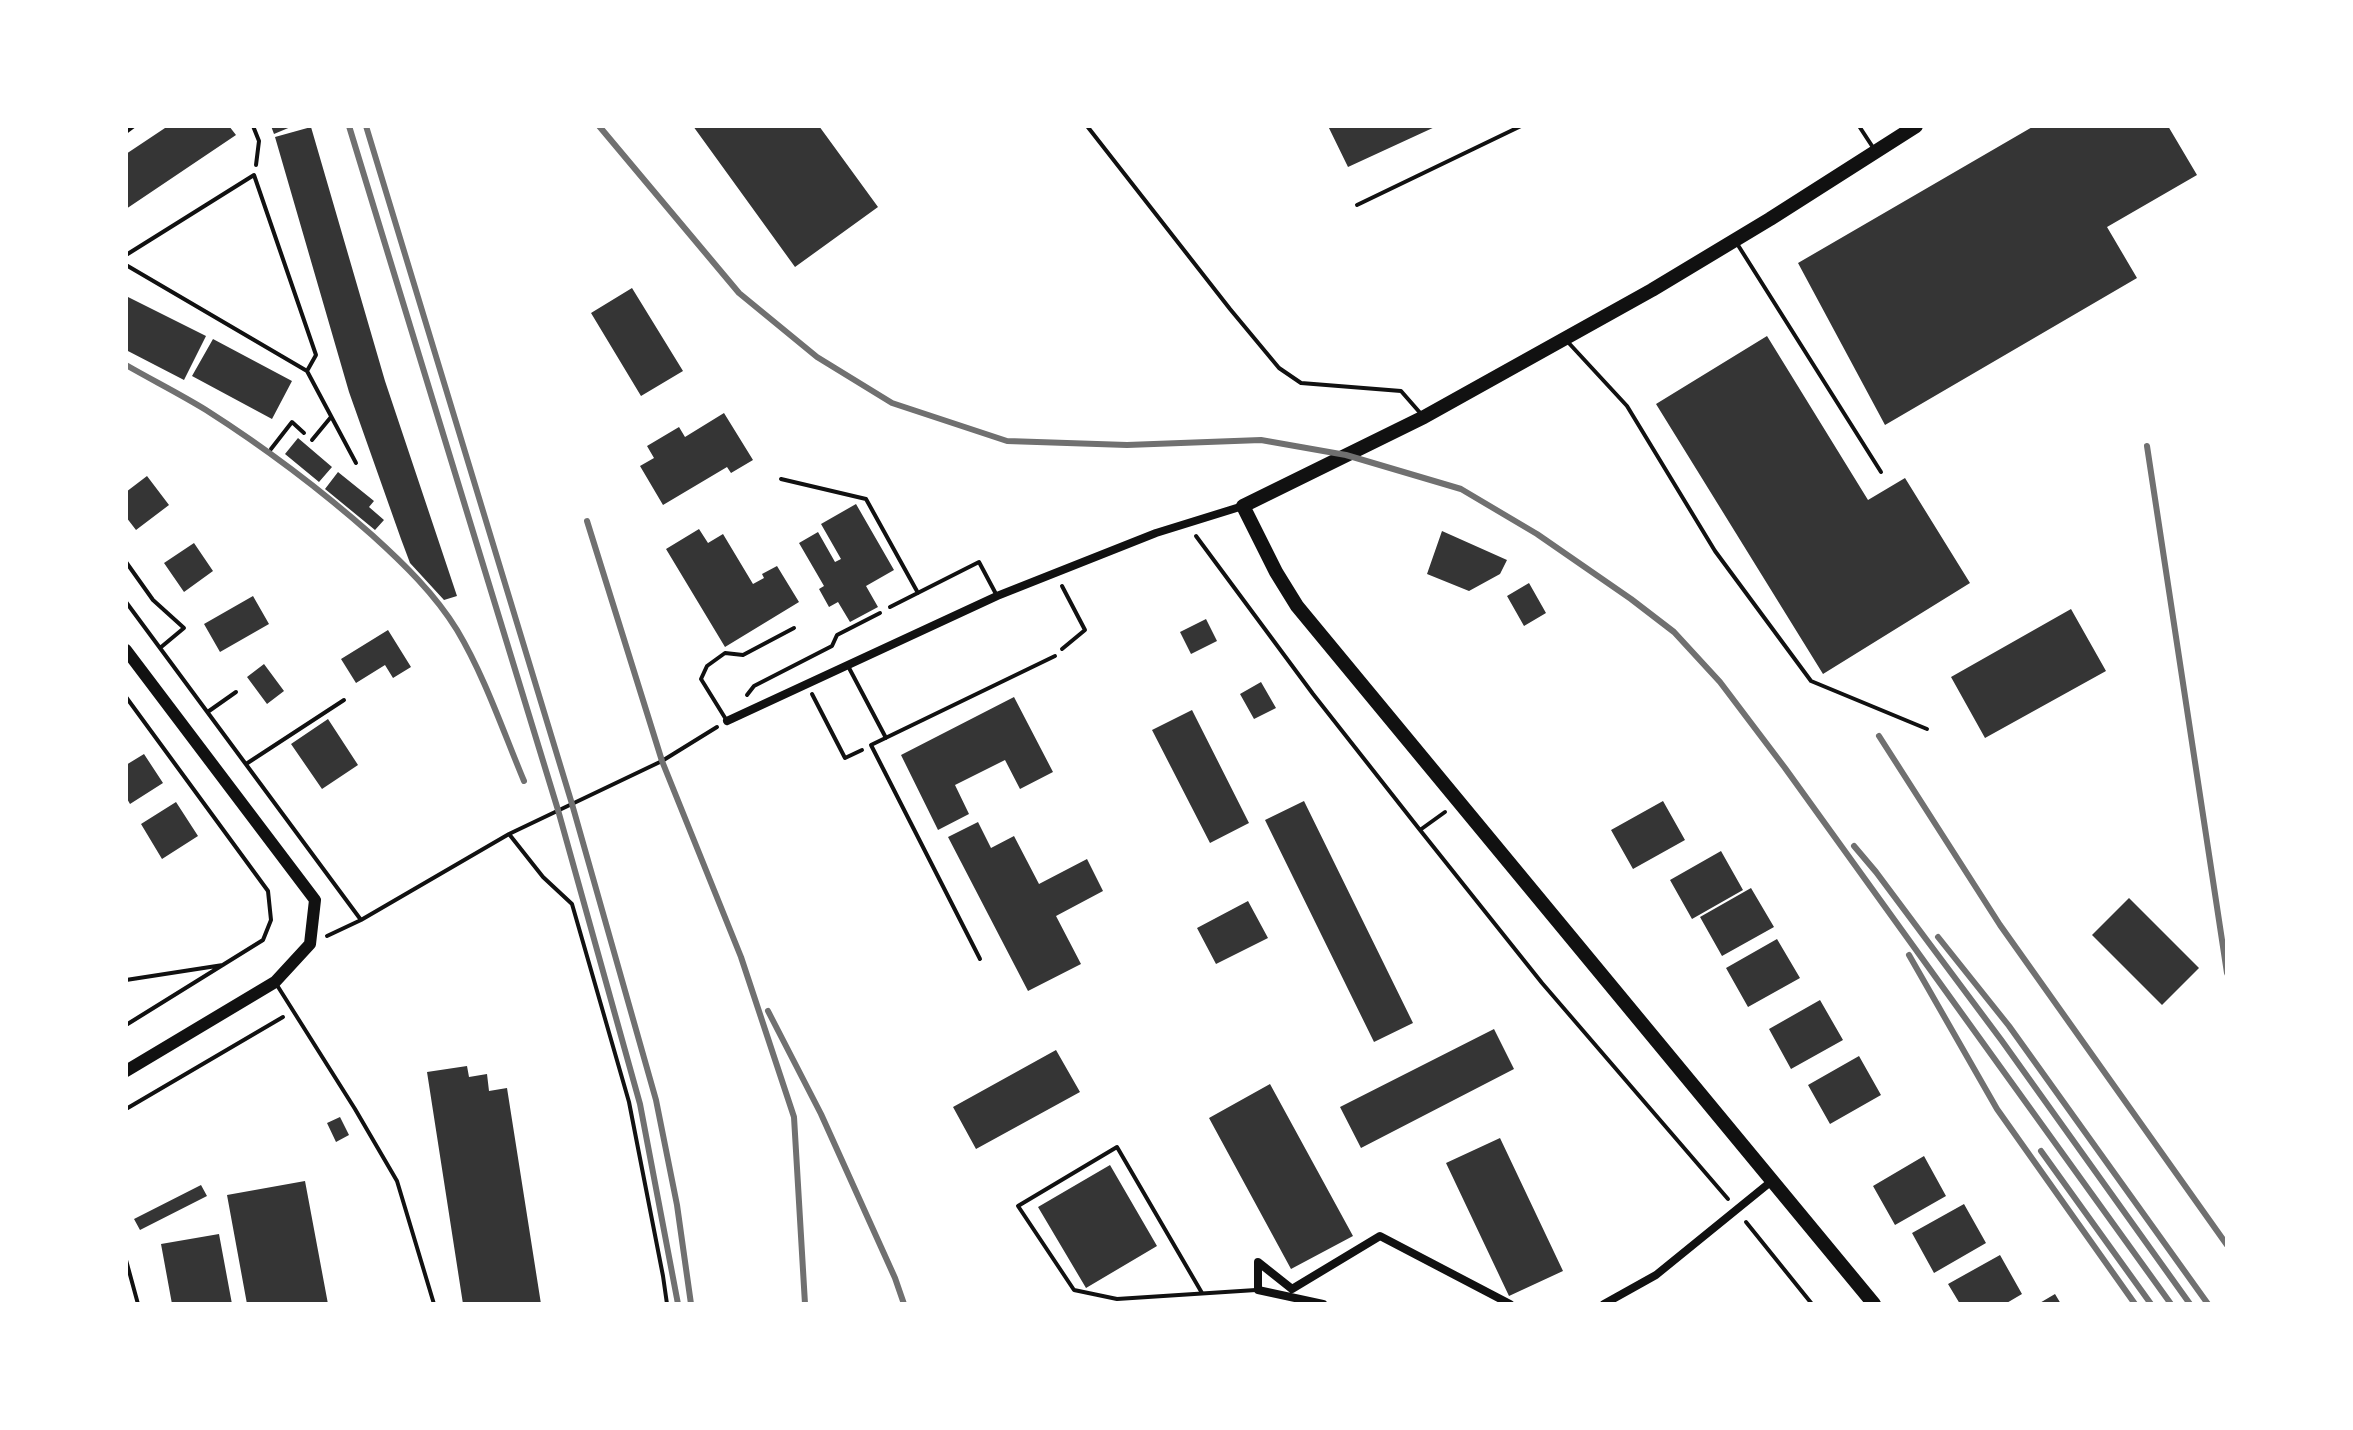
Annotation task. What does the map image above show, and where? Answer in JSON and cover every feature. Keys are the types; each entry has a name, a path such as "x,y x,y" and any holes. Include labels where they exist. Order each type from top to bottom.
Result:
{"main road":[{"path":"1874,1304 1297,606 1243,506 1424,417 1564,338 1735,240 1916,126"},
{"path":"126,650 315,900 310,944 275,982 126,1071"}],"street":[{"path":"727,721 997,596 1156,533 1243,506"},
{"path":"1604,1304 1656,1275 1773,1180"},
{"path":"1323,1304 1258,1290 1258,1262 1292,1289 1380,1236 1510,1304"}],"lane":[{"path":"126,132 134,126"},
{"path":"1087,126 1279,368 1301,383 1401,391 1424,417"},
{"path":"1357,205 1521,126"},
{"path":"1859,126 1875,151"},
{"path":"126,255 254,175 316,355 307,371"},
{"path":"1735,240 1881,472"},
{"path":"126,265 307,371 356,463"},
{"path":"1564,338 1627,406 1715,551 1811,681 1927,729"},
{"path":"312,440 331,417"},
{"path":"781,479 866,499 918,593"},
{"path":"890,607 979,562 997,596"},
{"path":"727,721 701,679 707,666 725,653 743,655 794,628"},
{"path":"980,959 871,745 1055,656"},
{"path":"848,664 886,738"},
{"path":"275,982 397,1181 434,1304"},
{"path":"1202,1293 1117,1147 1018,1206 1074,1290 1117,1299 1258,1290"},
{"path":"126,1260 138,1304"}],"path":[{"path":"253,126 259,141 254,175"},
{"path":"271,449 292,422 312,440"},
{"path":"1187,524 1313,694 1542,983 1737,1210 1812,1304"},
{"path":"126,562 153,600 184,628 160,648"},
{"path":"1055,573 1085,630 1055,656"},
{"path":"126,602 361,920"},
{"path":"310,944 361,920 509,834 662,761 727,721 754,686 832,646 837,635 890,607"},
{"path":"807,685 845,758 871,745"},
{"path":"208,712 236,692"},
{"path":"126,697 268,891 271,920 263,940 126,1025"},
{"path":"246,764 344,700"},
{"path":"1420,830 1458,803"},
{"path":"509,834 543,877 572,904 629,1102 667,1304"},
{"path":"126,980 225,965"},
{"path":"126,1109 292,1012"}],"building":[{"path":"168,126 229,126 236,135 126,209 126,154"},
{"path":"271,126 293,126 274,134"},
{"path":"693,126 819,126 878,207 795,267"},
{"path":"1328,126 1437,126 1348,167"},
{"path":"2034,126 2168,126 2197,175 2107,227 2137,278 1885,425 1798,263"},
{"path":"311,127 385,381 457,596 444,600 410,563 401,539 349,392 275,137"},
{"path":"632,288 683,371 641,396 591,313"},
{"path":"126,296 206,336 184,380 126,350"},
{"path":"1767,336 1868,500 1905,478 1970,583 1823,674 1656,404"},
{"path":"213,339 292,381 272,419 192,376"},
{"path":"724,413 753,460 731,473 727,467 663,505 640,466 654,458 647,446 679,427 685,437"},
{"path":"298,438 332,467 319,482 285,454"},
{"path":"338,472 374,501 369,507 384,520 375,530 325,489"},
{"path":"147,476 169,505 136,530 126,517 126,492"},
{"path":"856,504 894,570 866,586 878,607 850,622 838,602 829,607 819,589 824,586 799,543 818,532 835,562 841,559 821,524"},
{"path":"699,529 708,543 723,534 753,584 764,578 762,574 777,566 799,602 725,647 666,549"},
{"path":"1442,531 1507,560 1500,574 1469,591 1427,574"},
{"path":"194,543 213,571 184,592 164,563"},
{"path":"1529,583 1546,613 1524,626 1507,596"},
{"path":"253,596 269,624 220,652 204,624"},
{"path":"2071,609 2106,671 1985,738 1951,677"},
{"path":"1206,619 1217,641 1191,654 1180,632"},
{"path":"388,630 411,667 393,678 385,665 356,683 341,659"},
{"path":"264,664 284,691 267,704 247,677"},
{"path":"1261,682 1276,708 1254,719 1240,694"},
{"path":"1014,697 1053,772 1020,789 1005,760 955,785 969,814 938,830 901,755"},
{"path":"1192,710 1249,823 1210,843 1152,730"},
{"path":"328,719 358,765 322,789 291,744"},
{"path":"144,754 163,783 130,804 126,797 126,765"},
{"path":"1304,801 1413,1023 1374,1042 1265,820"},
{"path":"1663,801 1685,840 1633,869 1611,830"},
{"path":"176,802 198,836 162,859 141,824"},
{"path":"978,822 991,848 1014,836 1039,884 1087,859 1103,891 1056,916 1081,964 1028,991 948,837"},
{"path":"1721,851 1743,890 1692,919 1670,880"},
{"path":"1751,888 1774,927 1722,956 1700,917"},
{"path":"2129,898 2199,968 2162,1005 2092,935"},
{"path":"1248,901 1268,938 1216,964 1197,928"},
{"path":"1777,939 1800,978 1748,1007 1726,968"},
{"path":"1820,1000 1843,1040 1791,1069 1769,1029"},
{"path":"1494,1029 1514,1069 1361,1148 1340,1107"},
{"path":"1056,1050 1080,1092 976,1149 953,1107"},
{"path":"1859,1056 1881,1095 1830,1124 1808,1085"},
{"path":"467,1066 469,1077 487,1074 489,1091 507,1088 541,1304 463,1304 427,1072"},
{"path":"1270,1084 1353,1236 1291,1269 1209,1118"},
{"path":"340,1117 349,1135 336,1142 327,1123"},
{"path":"1500,1138 1563,1271 1509,1296 1446,1163"},
{"path":"1924,1156 1946,1196 1895,1225 1873,1186"},
{"path":"1110,1165 1157,1246 1086,1288 1038,1207"},
{"path":"305,1181 328,1304 247,1304 227,1195"},
{"path":"201,1185 207,1196 140,1230 134,1219"},
{"path":"1964,1204 1986,1243 1934,1273 1912,1233"},
{"path":"219,1234 232,1304 172,1304 161,1244"},
{"path":"2000,1255 2022,1294 2005,1304 1960,1304 1948,1284"},
{"path":"2055,1294 2061,1304 2038,1304"}],"railway":[{"path":"349,126 558,810 640,1104 678,1304"},
{"path":"366,126 572,804 656,1100 677,1205 691,1304"},
{"path":"599,126 739,293 817,357 892,403 1007,441 1127,445 1261,440 1346,455 1461,489 1537,534 1631,599 1674,632 1720,682 2171,1304"},
{"path":"126,365 206,410 270,454 352,518 418,580 439,604 467,648 524,781"},
{"path":"2147,446 2227,973"},
{"path":"587,521 662,761 741,957 794,1117 805,1304"},
{"path":"1879,736 2000,925 2227,1245"},
{"path":"1854,846 2002,1041 2190,1304"},
{"path":"1938,937 2009,1026 2208,1304"},
{"path":"1909,955 1997,1109 2135,1304"},
{"path":"768,1011 821,1114 904,1304"},
{"path":"2041,1151 2151,1304"}]}
